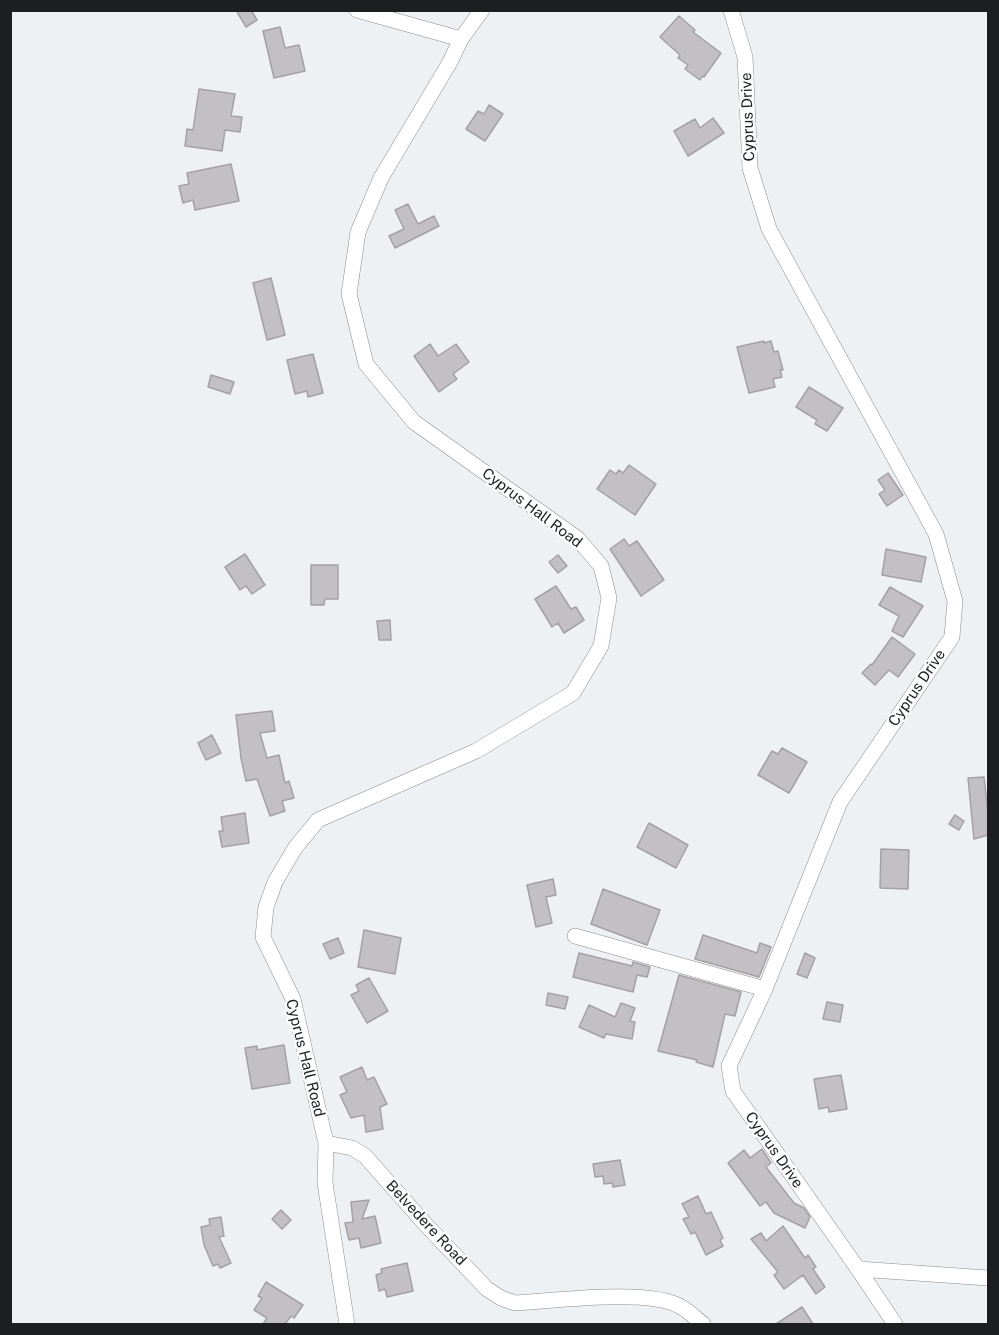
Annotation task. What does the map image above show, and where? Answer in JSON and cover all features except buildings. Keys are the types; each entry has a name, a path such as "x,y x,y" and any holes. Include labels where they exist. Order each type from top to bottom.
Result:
{"street":[{"path":"357,10 461,39"},
{"name":"Cyprus Hall Road","path":"326,1143 293,999 263,937 266,907 274,882 295,848 318,820 476,751 573,693 601,646 609,598 601,566 577,538 414,422 366,363 349,294 358,232 381,178 450,62 461,39 482,10"},
{"name":"Cyprus Drive","path":"731,10 745,57 750,168 769,229 936,534 955,601 952,637 840,802 765,989 729,1066 733,1091 858,1269"},
{"path":"575,936 765,989"},
{"path":"326,1143 325,1183 347,1324"},
{"name":"Belvedere Road","path":"326,1143 352,1148 365,1156 487,1289 501,1298 515,1303 633,1296 657,1299 680,1306 702,1324"},
{"path":"858,1269 988,1278"},
{"path":"858,1269 895,1324"}]}
